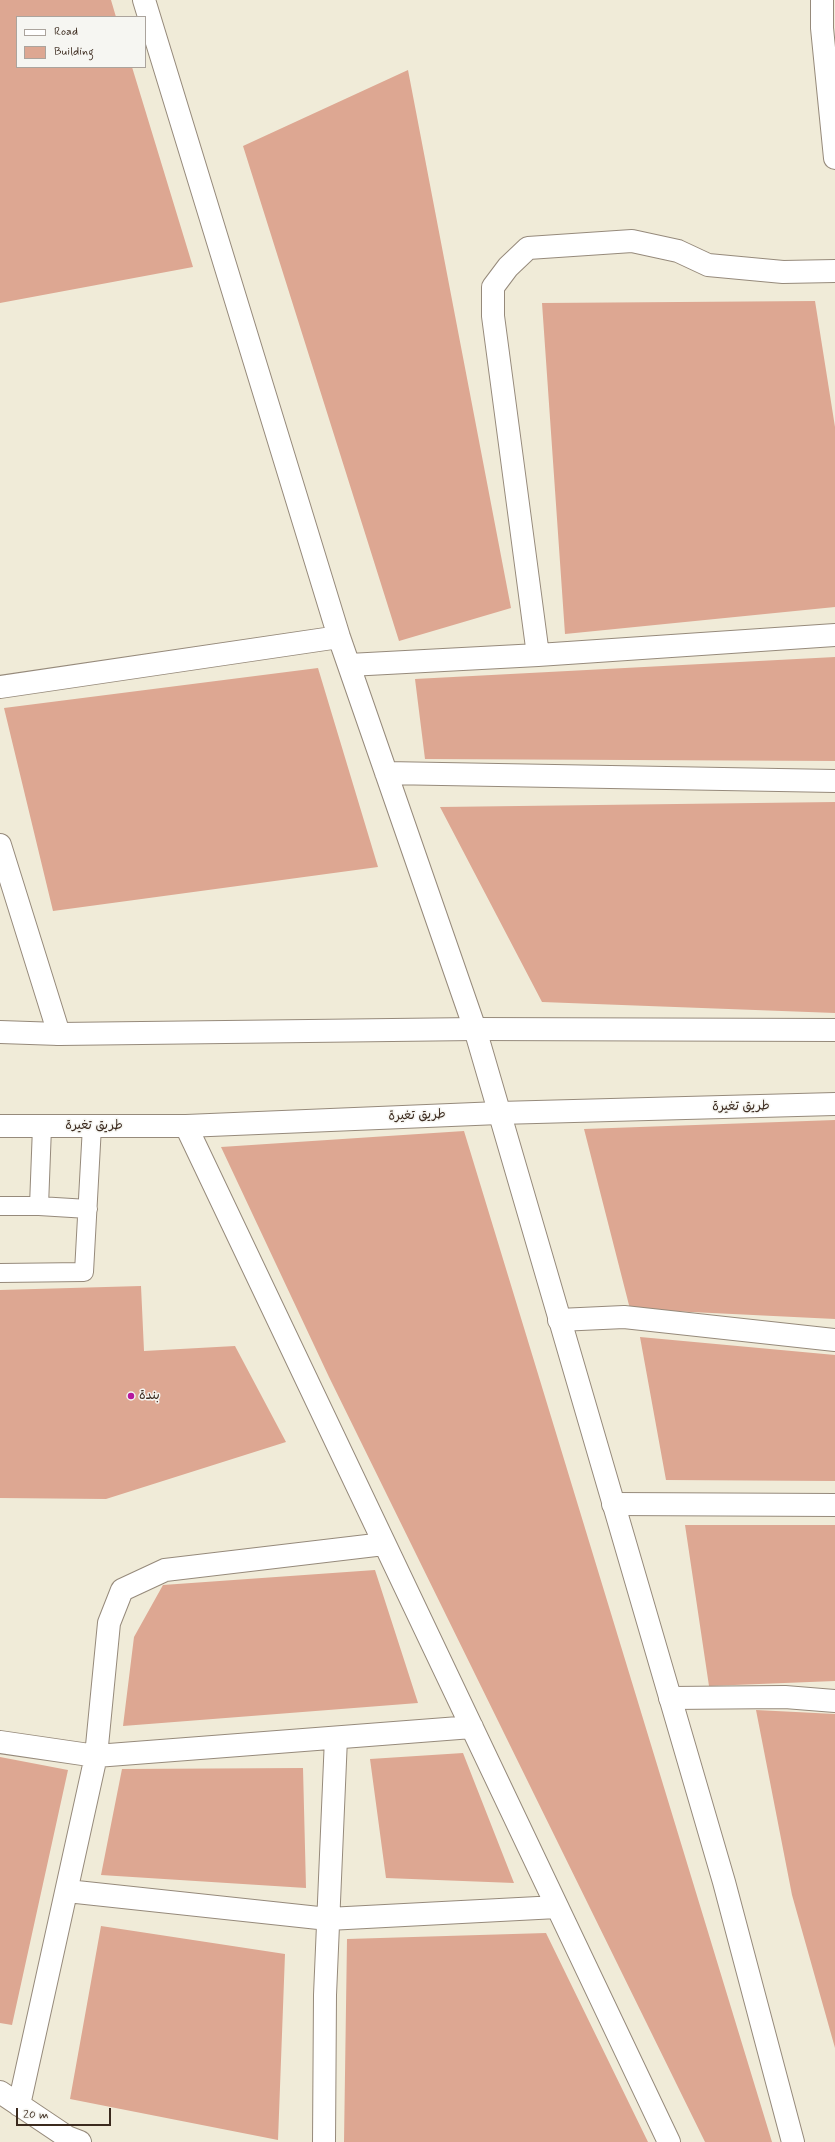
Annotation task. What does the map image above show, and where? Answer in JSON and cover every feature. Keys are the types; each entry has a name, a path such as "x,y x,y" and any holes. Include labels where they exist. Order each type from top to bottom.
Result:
{"street":[{"path":"144,0 339,637 475,1029 724,1882 793,2142"},
{"path":"822,0 822,28 835,158"},
{"path":"538,655 493,316 493,288 508,267 528,248 632,241 678,251 708,265 782,272 835,271"},
{"path":"349,665 538,655 835,635"},
{"path":"0,687 339,637"},
{"path":"386,773 835,781"},
{"path":"0,845 59,1034"},
{"path":"0,1032 59,1034 475,1029 835,1030"},
{"name":"طريق تغيرة","path":"0,1126 186,1126 499,1113 835,1104"},
{"path":"186,1126 669,2142"},
{"path":"559,1320 624,1317 835,1340"},
{"path":"613,1504 835,1505"},
{"path":"19,2105 96,1756 109,1623 122,1590 165,1570 384,1544"},
{"path":"670,1698 785,1697 835,1701"},
{"path":"0,1742 96,1756 472,1728"},
{"path":"324,2142 324,1995 336,1738"},
{"path":"66,1891 328,1919 557,1907"},
{"path":"0,2092 71,2140"}],"lane":[{"path":"0,1273 84,1272 92,1126"},
{"path":"39,1206 42,1127"},
{"path":"0,1206 39,1206 88,1209"}],"building":[{"path":"0,0 111,0 116,16 16,16 16,68 132,68 193,267 0,303"},
{"path":"408,70 511,608 399,641 243,146"},
{"path":"815,301 835,427 835,607 565,634 542,303"},
{"path":"835,657 835,761 425,759 415,679"},
{"path":"318,668 378,867 53,911 4,708"},
{"path":"835,802 835,1013 542,1002 440,807"},
{"path":"835,1120 835,1319 630,1309 584,1129"},
{"path":"464,1131 772,2142 705,2142 329,1377 221,1147"},
{"name":"بندة","path":"141,1286 144,1351 235,1346 286,1442 106,1499 0,1498 0,1290"},
{"path":"640,1337 835,1355 835,1481 666,1480"},
{"path":"685,1525 835,1525 835,1681 709,1686"},
{"path":"375,1570 418,1703 123,1726 134,1637 163,1585"},
{"path":"756,1710 835,1714 835,2048 792,1895"},
{"path":"463,1753 514,1883 386,1878 370,1759"},
{"path":"0,1757 68,1770 12,2025 0,2023"},
{"path":"303,1768 306,1888 101,1875 122,1769"},
{"path":"101,1926 285,1954 278,2140 70,2099"},
{"path":"546,1933 648,2142 344,2142 347,1939"}],"place":[{"name":"بندة","path":"131,1396"}]}
